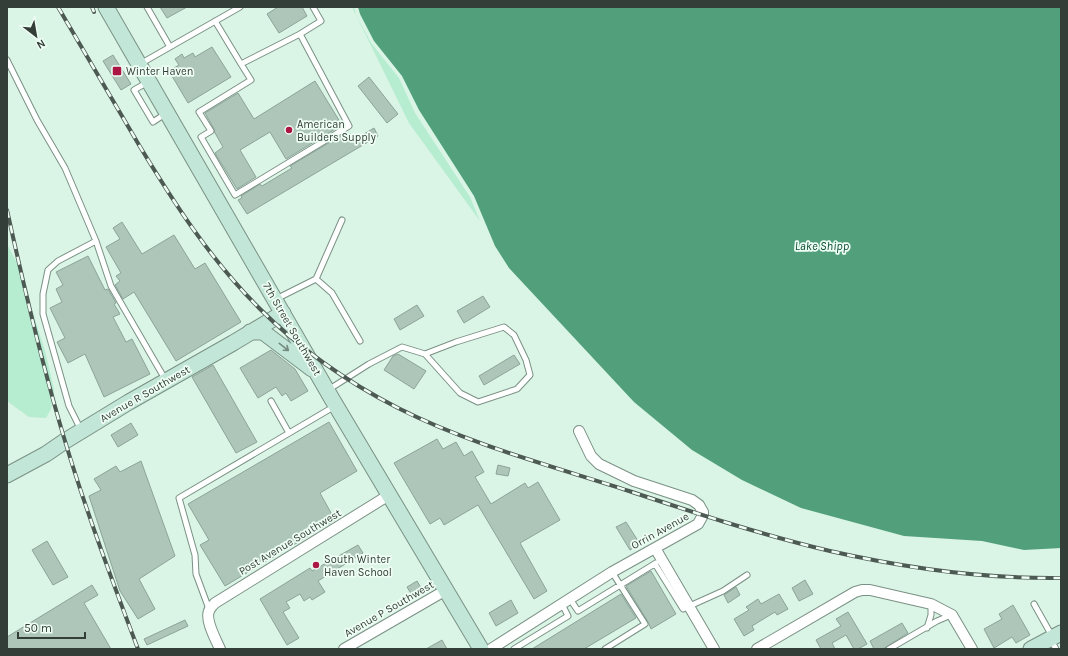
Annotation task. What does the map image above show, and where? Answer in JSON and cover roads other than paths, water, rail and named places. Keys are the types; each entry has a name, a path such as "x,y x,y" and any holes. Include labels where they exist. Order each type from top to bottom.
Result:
{"street":[{"name":"7th Street Southwest","path":"108,8 327,391 481,649"},
{"name":"Avenue R Southwest","path":"7,475 46,454 82,430 283,313"},
{"path":"250,332 263,332 317,373"},
{"name":"Orrin Avenue","path":"491,649 503,646 566,601 612,572 698,524 703,515 699,505 692,500 634,481 599,464 591,456 579,431"},
{"name":"Post Avenue Southwest","path":"209,612 215,603 229,593 389,496"},
{"path":"655,548 659,561 689,605 714,649"},
{"name":"Avenue P Southwest","path":"344,649 446,590"},
{"path":"757,649 850,595 862,590 870,590 931,604 952,615 972,649"},
{"path":"209,612 209,621 220,649"},
{"path":"1031,649 1055,639"}],"lane":[{"path":"147,7 170,47"},
{"path":"139,64 240,7"},
{"path":"241,64 300,34 321,21 313,7"},
{"path":"215,21 251,80 199,112 211,131 201,136 235,195 350,126 300,34"},
{"path":"7,60 37,120 65,168 96,241 111,286 166,381"},
{"path":"275,299 316,279 342,220"},
{"path":"82,430 66,399 43,314 43,294 48,270 58,261 96,241"},
{"path":"316,279 332,293 360,341"},
{"path":"327,391 369,364 402,347 425,354 460,393 478,402 499,396 517,388 530,375 526,360 514,335 504,327 456,342 425,354"},
{"path":"271,401 289,433"},
{"path":"209,612 196,574 195,555 179,498 336,405"},
{"path":"566,601 578,611 659,561"},
{"path":"605,649 644,624 612,572"},
{"path":"689,605 723,591 747,576"},
{"path":"514,649 568,616 566,601"},
{"path":"927,628 931,615 931,604"},
{"path":"1034,604 1055,639"},
{"path":"889,649 937,621 952,615"}],"water":[{"name":"Lake Shipp","path":"358,7 1061,7 1061,548 1024,550 982,541 904,536 801,508 742,480 692,450 634,402 509,268 495,246 474,196 419,110 402,76 374,41"}],"railway":[{"path":"58,7 139,145 179,209 224,270 259,308 290,337 324,363 379,398 426,421 483,444 729,523 805,545 887,563 944,571 1003,577 1061,578"},
{"path":"92,7 94,12"},
{"path":"7,210 34,326 65,441 90,519 138,649"}],"place":[{"name":"Winter Haven","path":"117,71"},
{"name":"American Builders Supply","path":"289,130"},
{"name":"South Winter Haven School","path":"316,565"}]}
